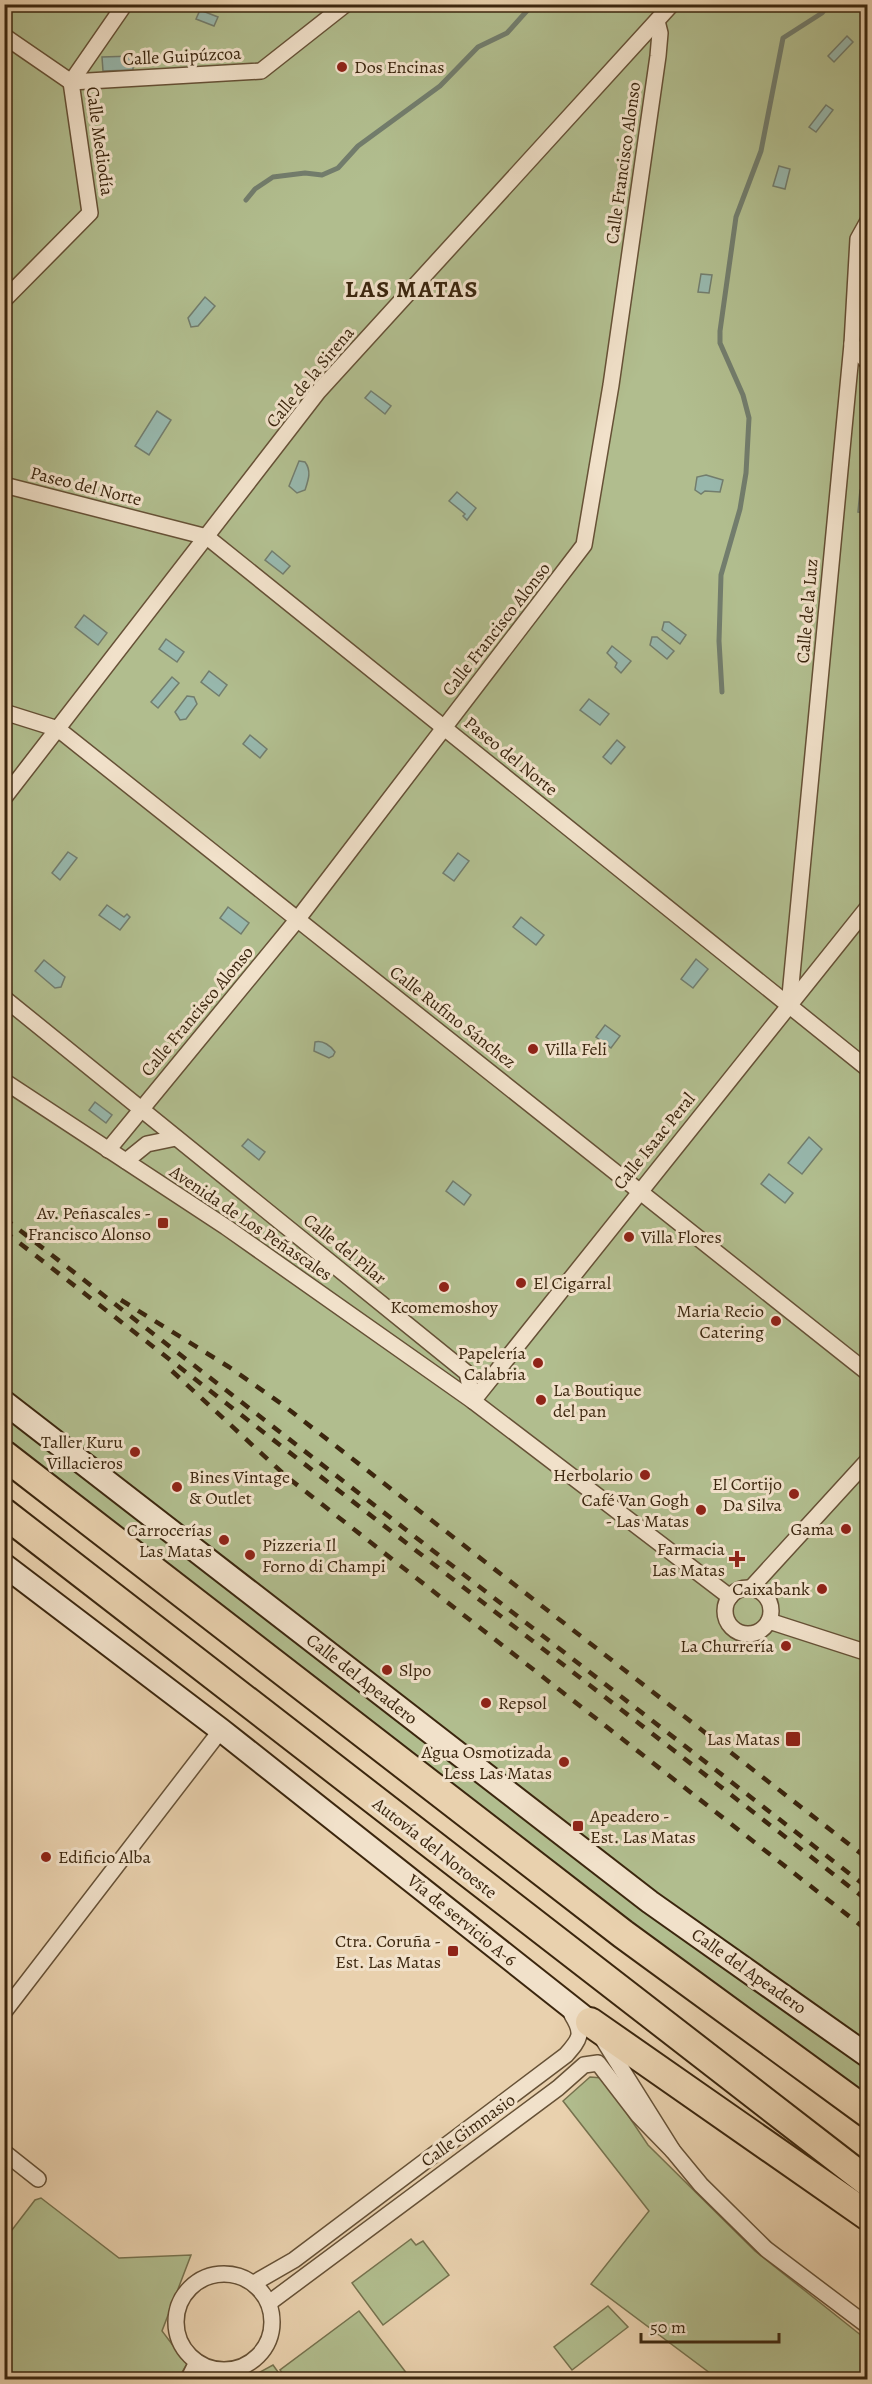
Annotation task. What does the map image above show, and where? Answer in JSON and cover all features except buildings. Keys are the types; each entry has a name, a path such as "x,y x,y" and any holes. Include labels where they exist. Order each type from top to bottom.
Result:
{"highway":[{"path":"4,1455 622,1934 867,2113"},
{"name":"Autovía del Noroeste","path":"4,1514 867,2182"},
{"path":"590,2022 867,2216"}],"street":[{"name":"Calle Mediodía","path":"4,300 90,213 71,82 125,4"},
{"name":"Calle Guipúzcoa","path":"71,82 261,71 346,4"},
{"name":"Calle de la Sirena","path":"4,798 318,392 672,4"},
{"name":"Calle Francisco Alonso","path":"108,1150 297,920 584,545 611,385 658,56 660,33 657,21"},
{"path":"4,36 71,82"},
{"name":"Calle de la Luz","path":"789,1006 852,344 858,239 867,221"},
{"path":"852,344 867,363"},
{"name":"Paseo del Norte","path":"4,485 207,537 867,1070"},
{"name":"Calle Rufino Sánchez","path":"4,712 58,729 297,920 512,1087 638,1191 867,1373"},
{"name":"Calle Isaac Peral","path":"473,1401 638,1191 867,907"},
{"name":"Calle del Pilar","path":"4,998 142,1107 176,1138 467,1373 473,1401"},
{"name":"Avenida de Los Peñascales","path":"4,1081 226,1227 473,1401 730,1597"},
{"path":"126,1161 147,1144 176,1138"},
{"name":"Calle del Apeadero","path":"4,1402 650,1902 867,2056"},
{"path":"751,1588 867,1460"},
{"name":"Vía de servicio A-6","path":"4,1565 220,1730 590,2022 650,2110 673,2151 701,2184 766,2249 867,2326"},
{"path":"751,1588 762,1593 770,1603 769,1621 757,1633 748,1635 732,1629 725,1614 730,1597 739,1590 751,1588"},
{"path":"769,1621 867,1653"},
{"path":"4,2012 220,1730"},
{"name":"Calle Gimnasio","path":"254,2283 294,2260 566,2055 578,2042 580,2028 566,2004"},
{"name":"Calle Gimnasio","path":"269,2303 558,2088 584,2065 598,2063 639,2115 673,2151"},
{"path":"4,2152 38,2179"},
{"path":"225,2273 240,2276 254,2283 269,2303 273,2318 266,2347 256,2359 242,2367 209,2374 185,2352 178,2338 176,2315 184,2294 195,2283 210,2276 225,2273"},
{"path":"188,2379 197,2362"}],"green space":[{"path":"5,5 867,5 867,2100 5,1469"},
{"path":"590,2077 603,2078 648,2145 755,2251 867,2340 867,2379 718,2379 591,2284 649,2211 563,2101"},
{"path":"41,2198 119,2258 191,2255 162,2331 187,2364 178,2379 5,2379 5,2239 35,2200"},
{"path":"411,2239 416,2245 423,2241 449,2275 383,2325 352,2283"},
{"path":"608,2306 628,2327 572,2370 554,2347"},
{"path":"359,2311 411,2379 287,2379 280,2370"},
{"path":"273,2365 283,2379 247,2379"}],"water":[{"path":"200,10 218,17 214,26 196,19"},
{"path":"847,36 853,42 834,62 828,56"},
{"path":"133,56 133,70 103,71 102,57"},
{"path":"826,105 833,110 816,132 809,127"},
{"path":"779,166 790,169 785,189 773,186"},
{"path":"701,274 712,275 709,293 698,292"},
{"path":"205,297 215,306 198,326 191,327 188,318"},
{"path":"371,391 391,406 385,414 365,398"},
{"path":"157,411 171,420 149,455 135,446"},
{"path":"299,461 305,462 309,476 305,490 297,493 289,486"},
{"path":"706,475 723,480 720,492 705,491 701,494 695,490 697,477"},
{"path":"860,490 867,490 867,513 858,512"},
{"path":"457,492 476,508 467,520 463,516 465,514 449,501"},
{"path":"272,551 290,566 283,574 265,560"},
{"path":"84,615 107,633 98,645 75,627"},
{"path":"664,622 669,622 686,635 680,644 662,630"},
{"path":"652,637 657,637 674,651 667,659 650,645"},
{"path":"166,639 184,652 177,662 159,649"},
{"path":"612,646 631,661 621,673 615,667 617,663 607,653"},
{"path":"209,671 227,685 219,696 201,682"},
{"path":"172,677 179,683 158,708 151,702"},
{"path":"187,696 194,697 197,704 186,719 180,720 175,712"},
{"path":"589,699 609,714 600,725 580,710"},
{"path":"250,735 267,749 260,758 243,744"},
{"path":"617,740 625,747 611,764 603,757"},
{"path":"68,852 77,858 60,880 52,873"},
{"path":"458,853 469,861 454,881 443,873"},
{"path":"107,905 124,917 127,914 130,917 120,930 99,915"},
{"path":"228,907 249,923 241,934 220,918"},
{"path":"521,917 544,935 536,945 513,927"},
{"path":"696,959 708,969 693,988 681,979"},
{"path":"44,960 65,977 61,987 55,988 35,971"},
{"path":"605,1025 620,1036 611,1048 596,1037"},
{"path":"315,1042 329,1046 335,1052 333,1056 329,1058 314,1051"},
{"path":"95,1102 112,1115 106,1123 89,1110"},
{"path":"809,1137 822,1149 802,1174 788,1163"},
{"path":"248,1139 265,1152 259,1160 242,1146"},
{"path":"769,1174 793,1193 785,1203 761,1184"},
{"path":"453,1181 471,1195 464,1205 446,1191"}],"waterway":[{"path":"246,200 255,189 273,177 305,173 322,175 338,168 358,146 440,86 478,47 507,33 533,4"},
{"path":"722,692 719,641 721,575 740,509 746,473 749,418 743,395 720,343 736,217 761,151 783,38 822,13 829,4"}],"railway":[{"path":"4,1218 868,1888"},
{"path":"4,1231 868,1901"},
{"path":"121,1300 229,1367 283,1405 868,1859"},
{"path":"172,1371 287,1477 868,1931"}],"place":[{"name":"Dos Encinas","path":"342,67"},
{"name":"Villa Feli","path":"533,1049"},
{"name":"Av. Peñascales - Francisco Alonso","path":"163,1223"},
{"name":"Villa Flores","path":"629,1237"},
{"name":"El Cigarral","path":"521,1283"},
{"name":"Kcomemoshoy","path":"444,1287"},
{"name":"Maria Recio Catering","path":"776,1321"},
{"name":"Papelería Calabria","path":"538,1363"},
{"name":"La Boutique del pan","path":"541,1400"},
{"name":"Taller Kuru Villacieros","path":"135,1452"},
{"name":"Herbolario","path":"645,1475"},
{"name":"Bines Vintage & Outlet","path":"177,1487"},
{"name":"El Cortijo Da Silva","path":"794,1494"},
{"name":"Café Van Gogh - Las Matas","path":"701,1510"},
{"name":"Gama","path":"846,1529"},
{"name":"Carrocerías Las Matas","path":"224,1540"},
{"name":"Pizzeria Il Forno di Champi","path":"250,1555"},
{"name":"Farmacia Las Matas","path":"737,1559"},
{"name":"Caixabank","path":"822,1589"},
{"name":"La Churrería","path":"786,1646"},
{"name":"Slpo","path":"387,1670"},
{"name":"Repsol","path":"486,1703"},
{"name":"Las Matas","path":"793,1739"},
{"name":"Agua Osmotizada Less Las Matas","path":"564,1762"},
{"name":"Apeadero - Est. Las Matas","path":"578,1826"},
{"name":"Edificio Alba","path":"46,1857"},
{"name":"Ctra. Coruña - Est. Las Matas","path":"453,1951"}],"district":[{"name":"LAS MATAS","path":"412,289"}]}
